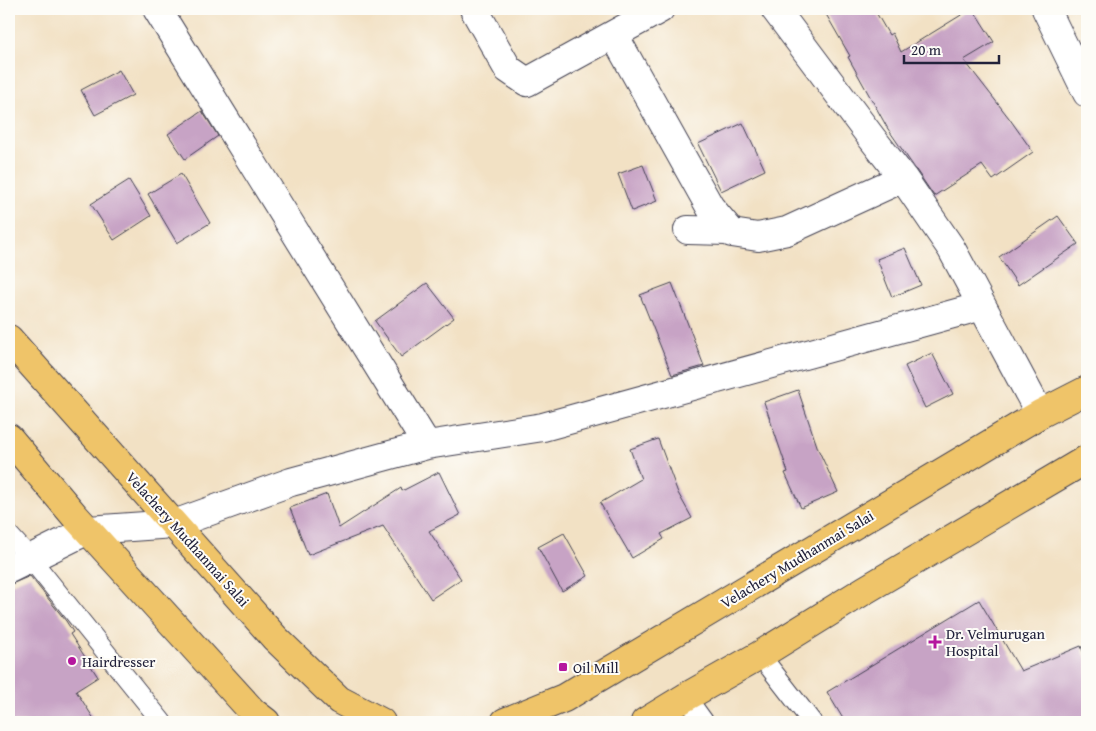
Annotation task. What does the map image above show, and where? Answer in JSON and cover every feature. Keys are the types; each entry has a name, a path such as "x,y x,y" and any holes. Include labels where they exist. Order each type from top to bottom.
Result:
{"main road":[{"name":"Velachery Mudhanmai Salai","path":"9,338 275,638 339,700 382,722"},
{"name":"Velachery Mudhanmai Salai","path":"505,722 564,698 1040,414 1087,390"},
{"path":"9,438 88,530 247,705 266,722"},
{"path":"645,722 1087,459"}],"street":[{"path":"157,9 427,445"},
{"path":"474,9 508,68 527,82 660,9"},
{"path":"775,9 904,178 951,248 1040,414"},
{"path":"1046,9 1087,93"},
{"path":"614,35 710,207 732,233"},
{"path":"688,230 727,231 758,237 788,230 904,178"},
{"path":"19,564 88,530 174,524 291,482 427,445 543,427 982,306"}],"lane":[{"path":"9,534 19,564 162,722"},
{"path":"760,655 812,722"},
{"path":"686,697 704,722"}],"building":[{"path":"823,9 874,9 889,35 892,33 901,52 973,9 994,42 964,60 1033,152 993,180 982,165 934,196 888,129"},
{"path":"119,70 133,95 95,115 81,90"},
{"path":"202,111 218,136 185,159 168,134"},
{"path":"743,123 765,170 721,191 698,144"},
{"path":"643,165 657,201 632,211 618,174"},
{"path":"181,174 210,223 177,243 148,194"},
{"path":"129,180 151,216 114,240 91,204"},
{"path":"1058,216 1078,244 1018,285 999,257"},
{"path":"905,248 921,285 892,297 877,259"},
{"path":"427,283 454,318 401,357 375,321"},
{"path":"672,283 704,366 672,375 640,295"},
{"path":"932,353 953,394 925,408 905,366"},
{"path":"798,390 818,449 838,492 801,508 785,473 788,472 764,402"},
{"path":"658,439 678,493 692,518 661,534 664,539 632,558 600,503 641,479 630,449"},
{"path":"439,472 460,515 429,531 461,579 431,599 383,526 308,555 290,508 327,494 339,528 401,488 402,491"},
{"path":"564,533 588,576 562,591 538,547"},
{"path":"30,576 66,621 73,632 70,634 98,677 76,691 96,722 9,722 9,585"},
{"path":"979,600 1021,671 1081,646 1087,661 1087,722 845,722 827,692"}],"place":[{"name":"Dr. Velmurugan Hospital","path":"935,642"},
{"name":"Hairdresser","path":"72,661"},
{"name":"Oil Mill","path":"563,667"}]}
